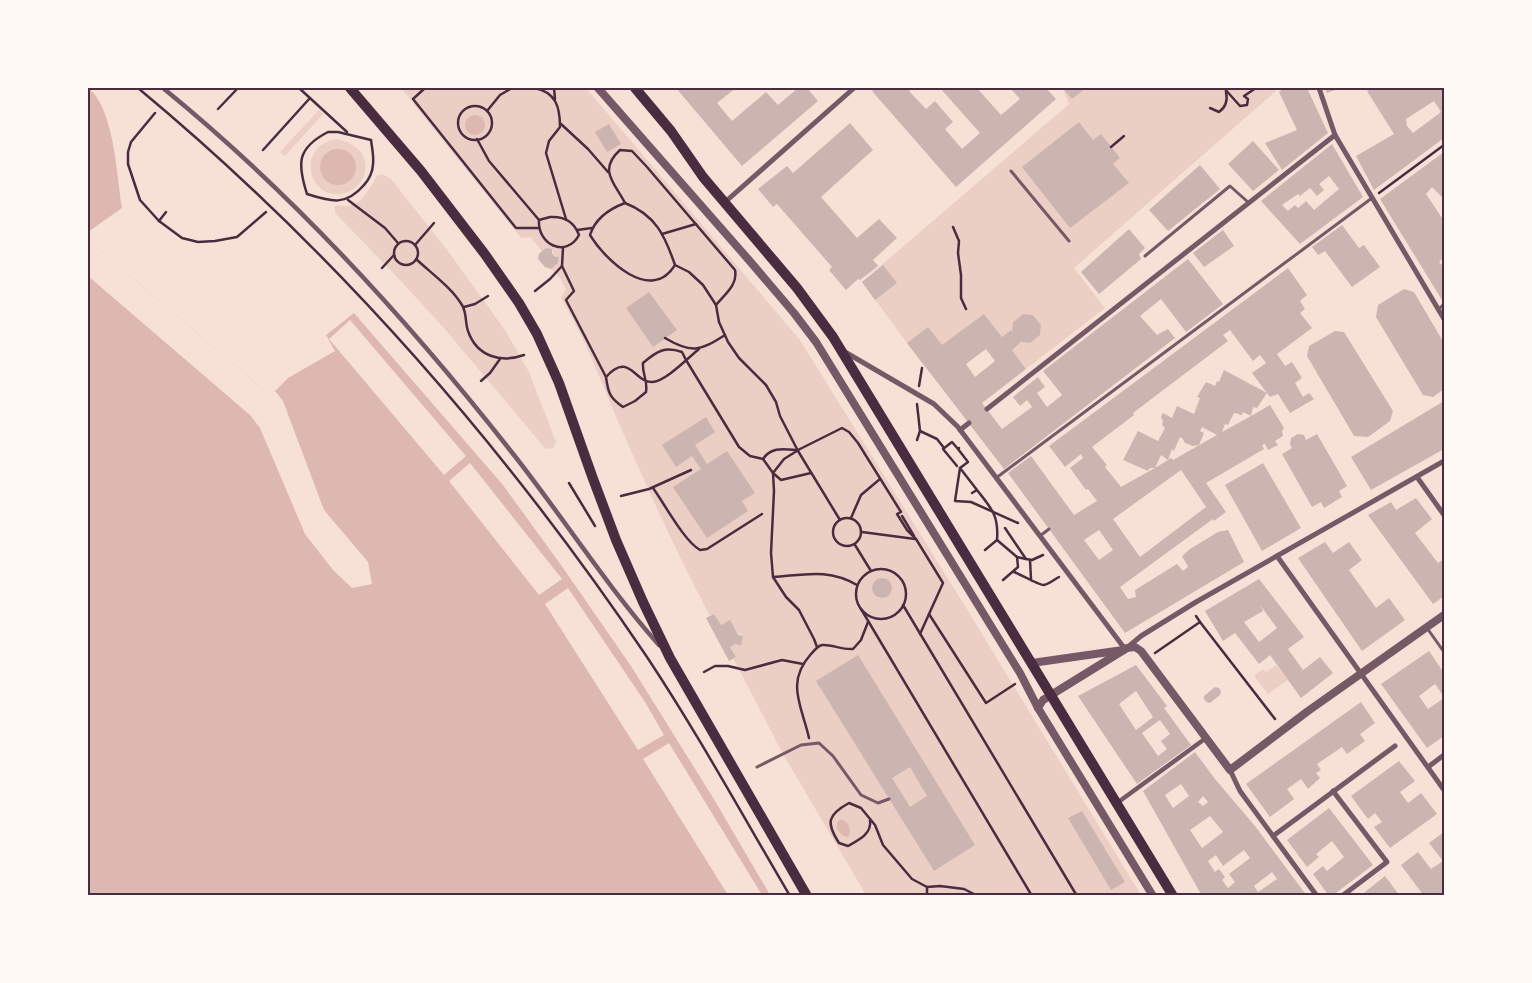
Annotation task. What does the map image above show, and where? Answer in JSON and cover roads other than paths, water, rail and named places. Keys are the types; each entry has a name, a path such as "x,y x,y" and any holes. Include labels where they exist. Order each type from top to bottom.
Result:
{"main road":[{"path":"350,88 421,171 484,253 537,334 559,383 616,540 643,602 670,658 807,896"},
{"path":"635,88 661,118 703,177 809,303 843,351 1173,896"}],"street":[{"path":"163,88 283,195 382,299 470,400 511,451 628,609 670,658"},
{"path":"598,88 748,259 810,333 1020,673 1038,708 1153,896"},
{"path":"724,202 854,88"},
{"path":"1319,88 1335,135 1444,319"},
{"path":"987,409 1335,135"},
{"path":"843,351 934,404 960,430 1126,649"},
{"path":"960,430 969,423"},
{"path":"1038,708 1043,700 1126,649 1141,636 1444,461"},
{"path":"1417,477 1444,515"},
{"path":"1277,556 1444,790"},
{"path":"1230,770 1300,717 1444,615"},
{"path":"1032,663 1135,647 1141,651 1230,770 1240,792 1317,896"},
{"path":"1117,803 1206,738"},
{"path":"1273,836 1395,746"},
{"path":"1428,767 1444,755"},
{"path":"1333,791 1386,862 1342,896"}],"lane":[{"path":"1011,171 1069,242"},
{"path":"1145,256 1230,186 1249,203"},
{"path":"996,478 1372,198"},
{"path":"1439,309 1444,304"},
{"path":"1040,536 1049,530"},
{"path":"1427,628 1444,652"},
{"path":"757,767 801,745 819,743 833,756 861,794 878,803 889,799"}]}
